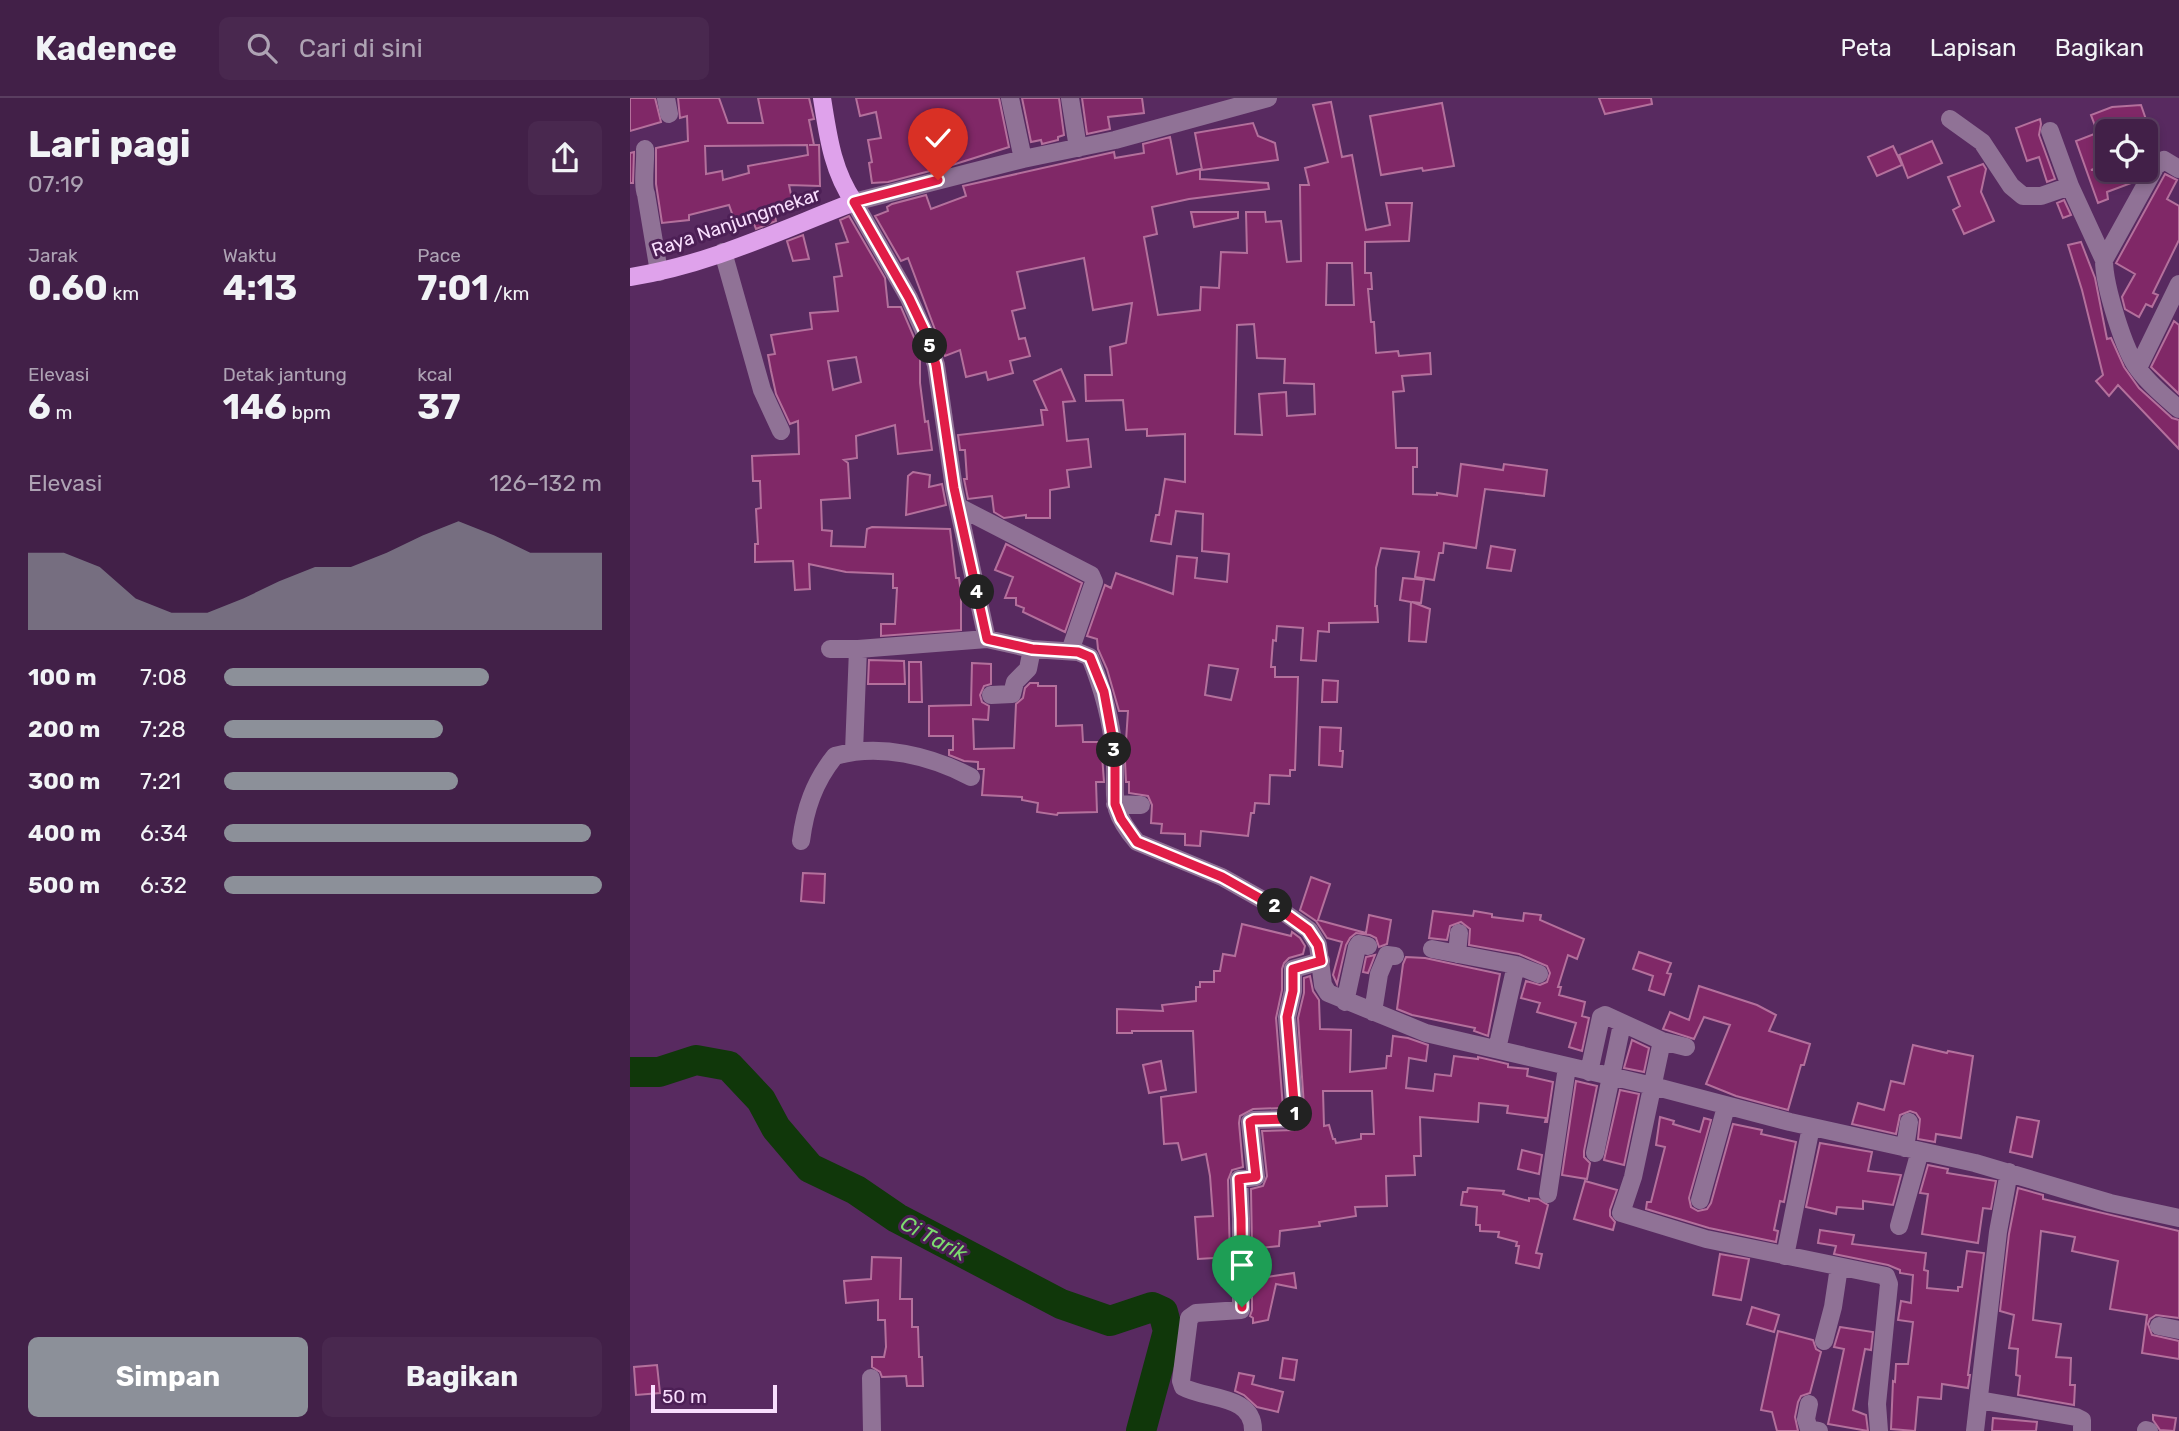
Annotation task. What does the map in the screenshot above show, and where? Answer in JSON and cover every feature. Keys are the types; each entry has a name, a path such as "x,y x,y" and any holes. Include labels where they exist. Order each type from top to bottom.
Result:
{"main road":[{"path":"822,98 837,170 843,186 857,208"},
{"name":"Raya Nanjungmekar","path":"630,277 659,272 857,208"}],"street":[{"path":"1010,98 1023,159"},
{"path":"1070,98 1078,148"},
{"name":"Raya Nanjungmekar","path":"857,208 1023,159 1078,148 1264,98"},
{"path":"1950,119 1982,142 2005,178 2023,196 2041,196 2070,186"},
{"path":"2050,131 2070,186 2104,260 2104,272 2119,323 2138,368 2163,396 2179,409"},
{"path":"645,149 646,174 637,190 646,194 659,272"},
{"path":"2104,260 2156,166 2164,160 2179,169"},
{"path":"857,208 909,298 928,338 936,365 959,507 987,639"},
{"path":"723,252 762,390 781,431"},
{"path":"2138,368 2179,284"},
{"path":"959,507 1091,575 1094,582 1070,652"},
{"path":"830,649 987,639 1032,649 1084,653 1090,657 1104,692 1115,752 1115,804 1121,819 1137,842 1222,877 1279,909 1308,930 1318,945 1324,989 1345,1002 1426,1033 1726,1107 2008,1172 2110,1203 2179,1218"},
{"path":"854,751 858,649"},
{"path":"991,695 1012,694 1015,682 1028,669 1032,649"},
{"path":"801,841 805,811 833,757 854,751 910,754 971,776"},
{"path":"1115,804 1141,805"},
{"path":"1457,954 1459,933"},
{"path":"1345,1002 1357,947 1359,944 1368,946"},
{"path":"1432,949 1516,965 1539,974"},
{"path":"1373,1012 1379,974 1387,955 1395,956"},
{"path":"1253,1431 1252,1419 1240,1405 1183,1387 1181,1381 1189,1318 1196,1313 1241,1310 1239,1179 1256,1177 1250,1122 1294,1119 1287,1017 1293,991 1293,969 1321,961"},
{"path":"1497,1049 1516,965"},
{"path":"1589,1072 1601,1017 1605,1015 1662,1041 1686,1047"},
{"path":"1595,1153 1622,1024"},
{"path":"1662,1041 1633,1177 1621,1213 1706,1239 1886,1276 1889,1284 1877,1404 1879,1431"},
{"path":"1548,1194 1567,1067"},
{"path":"1700,1200 1726,1107"},
{"path":"1899,1226 1912,1150 1909,1122"},
{"path":"1785,1256 1811,1127"},
{"path":"1975,1431 1998,1232 2008,1172"},
{"path":"1824,1341 1839,1267"},
{"path":"2159,1326 2179,1330"},
{"path":"871,1378 872,1431"},
{"path":"1979,1400 2076,1418 2082,1420 2082,1431"},
{"path":"1809,1404 1806,1424 1809,1429 1819,1431"}],"building":[{"path":"630,98 655,98 661,122 630,131"},
{"path":"678,98 719,98 728,123 763,123 758,98 809,98 814,119 809,120 814,145 819,145 820,186 789,185 793,204 773,208 776,221 756,229 750,214 734,219 729,205 689,215 689,220 662,223 656,184 656,148 688,141 687,116 680,118","holes":["807,145 808,155 748,166 749,173 723,180 722,171 706,174 705,146"]},
{"path":"856,98 999,98 1009,147 949,166 888,182 872,183 868,140 881,138 876,112 860,116"},
{"path":"1022,98 1059,98 1064,135 1058,137 1058,140 1042,144 1041,140 1031,142"},
{"path":"1082,98 1142,98 1144,113 1108,117 1110,129 1087,134"},
{"path":"1599,98 1651,98 1652,104 1605,114"},
{"path":"1331,102 1342,157 1352,155 1366,230 1390,225 1386,203 1412,203 1409,241 1365,242 1365,273 1371,273 1372,289 1368,289 1376,353 1398,351 1399,356 1430,353 1431,374 1402,376 1404,391 1393,392 1396,448 1417,448 1417,467 1413,467 1413,494 1457,496 1461,464 1503,470 1504,464 1547,470 1544,496 1485,489 1476,548 1444,543 1443,553 1439,553 1434,580 1415,577 1419,552 1381,548 1376,568 1375,606 1378,622 1329,623 1329,632 1318,631 1316,661 1301,660 1303,628 1277,626 1271,667 1275,667 1275,677 1298,677 1295,770 1290,770 1290,776 1270,775 1269,804 1255,803 1248,836 1201,831 1200,846 1185,845 1185,834 1161,833 1162,824 1151,823 1152,805 1148,796 1129,793 1124,741 1128,711 1119,711 1097,639 1087,636 1105,585 1111,588 1116,573 1173,594 1177,556 1197,558 1195,578 1227,582 1229,554 1202,551 1203,514 1176,511 1171,544 1151,541 1165,479 1185,482 1185,434 1147,436 1147,429 1126,430 1123,400 1086,401 1085,375 1112,375 1110,347 1126,343 1132,303 1093,310 1084,258 1017,272 1025,308 1012,311 1019,339 1025,338 1030,356 1010,361 1013,373 988,380 986,372 966,377 960,350 945,356 908,258 901,261 875,216 888,211 887,207 892,204 926,195 931,209 966,196 963,186 1114,152 1115,158 1144,153 1143,144 1170,137 1177,174 1200,169 1200,179 1268,183 1269,189 1189,199 1152,207 1157,234 1144,237 1158,315 1200,310 1201,287 1219,288 1221,252 1247,253 1246,212 1265,212 1266,222 1281,221 1287,262 1301,261 1300,185 1309,185 1305,168 1328,162 1313,105","holes":["1327,263 1352,263 1354,305 1326,305","1254,324 1257,358 1285,359 1284,383 1314,384 1315,414 1287,416 1286,392 1259,394 1262,435 1235,434 1237,325","1209,665 1238,669 1231,700 1205,695"]},
{"path":"1442,103 1454,166 1381,175 1370,116"},
{"path":"2141,105 2146,119 2095,119 2095,126 2091,115 2112,107"},
{"path":"2040,119 2039,135 2055,179 2047,182 2039,157 2027,161 2016,128"},
{"path":"1253,123 1258,136 1275,143 1278,160 1202,170 1195,133"},
{"path":"2095,134 2095,168 2091,170 2095,170 2095,182 2134,182 2107,192 2108,199 2098,203 2076,141"},
{"path":"1932,141 1942,163 1908,178 1899,155"},
{"path":"1893,146 1902,165 1877,176 1868,157"},
{"path":"634,152 633,183 630,183 630,153"},
{"path":"1983,164 1986,169 1981,192 1994,221 1964,234 1953,210 1960,206 1948,177"},
{"path":"2165,174 2177,180 2167,199 2179,206 2179,240 2153,293 2158,295 2152,307 2146,304 2139,317 2125,309 2122,297 2135,274 2116,263"},
{"path":"2064,200 2071,215 2063,218 2057,203"},
{"path":"1191,212 1238,212 1238,218 1194,227"},
{"path":"849,216 885,278 888,307 901,307 916,342 920,355 925,422 928,421 932,450 898,454 895,425 856,436 857,458 844,460 848,463 850,498 821,500 822,530 832,531 831,546 865,547 867,529 872,527 950,529 956,578 959,578 961,593 961,630 881,636 881,624 895,624 897,588 893,588 893,574 846,572 809,564 810,589 795,590 793,561 755,562 755,544 758,544 756,509 761,508 760,481 753,481 752,456 799,454 798,421 790,424 776,394 768,355 775,354 771,335 812,329 810,313 838,311 834,277 842,276 836,244 848,242 840,220","holes":["856,357 861,382 833,390 828,361"]},
{"path":"803,235 809,259 793,261 787,241"},
{"path":"2081,242 2095,278 2107,339 2111,338 2124,367 2139,388 2172,418 2179,420 2179,449 2118,385 2109,396 2096,381 2103,375 2068,245"},
{"path":"2174,321 2179,325 2179,394 2151,367"},
{"path":"1061,369 1075,401 1063,402 1067,441 1088,439 1091,467 1067,470 1069,487 1050,490 1050,518 1026,518 1026,515 1004,518 994,512 992,496 968,499 964,479 967,479 965,450 960,450 958,435 1043,425 1041,410 1047,410 1034,381"},
{"path":"913,472 930,475 929,487 942,484 946,505 906,515 908,476"},
{"path":"1006,544 1082,583 1065,632 1023,612 1024,608 1016,605 1016,598 1005,598 1013,577 995,570"},
{"path":"1491,546 1515,550 1511,571 1487,568"},
{"path":"1403,578 1424,580 1421,603 1412,602 1430,609 1426,642 1409,641 1411,602 1400,600"},
{"path":"869,660 904,661 905,684 868,684"},
{"path":"909,662 921,662 922,702 909,702"},
{"path":"972,663 991,664 991,684 984,686 980,695 982,702 989,706 988,720 973,719 974,749 1014,748 1016,704 1023,698 1025,688 1030,683 1056,686 1056,726 1082,725 1083,742 1101,742 1104,782 1096,782 1097,812 1057,815 1037,812 1038,803 1022,800 1022,797 982,795 984,769 978,769 978,762 964,761 949,755 949,750 953,750 953,736 929,736 929,706 971,705"},
{"path":"1323,680 1338,681 1337,702 1322,702"},
{"path":"1320,727 1341,728 1342,767 1319,765"},
{"path":"803,873 825,874 824,903 801,901"},
{"path":"1311,877 1330,884 1318,920 1366,933 1369,915 1391,920 1387,944 1379,947 1376,938 1370,935 1356,933 1350,938 1337,984 1333,975 1342,942 1327,938 1316,921 1300,910"},
{"path":"1433,911 1473,916 1474,911 1492,914 1492,917 1523,921 1524,913 1541,915 1540,920 1584,939 1577,959 1568,955 1558,987 1561,987 1559,995 1585,1002 1582,1016 1589,1018 1582,1051 1569,1047 1576,1023 1537,1012 1540,1003 1521,998 1526,981 1540,985 1547,982 1550,973 1547,966 1519,954 1469,945 1470,929 1461,922 1450,926 1447,940 1429,938"},
{"path":"1242,924 1291,936 1292,932 1305,946 1303,954 1289,958 1282,969 1282,990 1276,1018 1283,1108 1253,1109 1240,1116 1243,1167 1232,1170 1228,1180 1230,1257 1198,1259 1195,1217 1213,1216 1206,1154 1182,1160 1178,1143 1164,1144 1161,1097 1196,1092 1193,1031 1117,1033 1117,1009 1163,1011 1162,1005 1196,1001 1196,987 1200,987 1200,982 1214,982 1214,971 1220,971 1223,954 1235,956"},
{"path":"1639,952 1671,963 1667,973 1671,974 1664,995 1649,990 1653,976 1633,969"},
{"path":"1375,955 1368,973 1363,972 1366,957"},
{"path":"1406,957 1425,958 1500,974 1488,1036 1474,1031 1475,1028 1412,1015 1397,1009"},
{"path":"1310,976 1313,991 1319,1000 1320,1029 1351,1030 1350,1072 1386,1068 1387,1056 1391,1056 1393,1036 1408,1038 1428,1045 1426,1061 1409,1058 1406,1088 1433,1091 1435,1074 1451,1076 1454,1056 1478,1057 1508,1064 1508,1067 1528,1069 1527,1076 1553,1082 1547,1122 1546,1118 1507,1113 1508,1106 1479,1103 1478,1122 1420,1117 1421,1156 1414,1156 1415,1175 1386,1176 1387,1206 1355,1207 1356,1216 1319,1222 1320,1226 1280,1231 1279,1246 1252,1249 1251,1189 1263,1186 1267,1176 1262,1131 1295,1130 1303,1126 1305,1121 1298,1018 1304,993 1304,978","holes":["1323,1091 1372,1091 1374,1134 1361,1134 1361,1139 1336,1143 1329,1125 1324,1126"]},
{"path":"1699,986 1757,1005 1776,1015 1769,1031 1810,1044 1788,1110 1736,1096 1706,1084 1730,1025 1704,1017 1694,1039 1663,1029 1670,1012 1689,1020"},
{"path":"1632,1040 1649,1048 1644,1072 1624,1068"},
{"path":"1913,1045 1973,1056 1961,1138 1936,1134 1935,1142 1918,1139 1920,1119 1916,1113 1910,1111 1900,1115 1896,1134 1852,1124 1858,1103 1884,1110 1891,1081 1904,1084"},
{"path":"1161,1061 1166,1090 1149,1093 1143,1065"},
{"path":"1576,1081 1597,1086 1584,1151 1584,1157 1590,1163 1587,1179 1562,1175"},
{"path":"1620,1090 1639,1094 1624,1165 1604,1160"},
{"path":"1660,1117 1700,1132 1704,1118 1711,1120 1689,1198 1691,1207 1698,1211 1707,1209 1711,1203 1733,1124 1762,1130 1761,1134 1796,1142 1784,1202 1780,1201 1774,1230 1778,1231 1776,1242 1709,1228 1646,1209 1647,1202 1651,1202 1665,1147 1656,1145"},
{"path":"2017,1117 2039,1121 2032,1157 2010,1152"},
{"path":"1820,1143 1872,1152 1868,1171 1901,1175 1893,1205 1863,1201 1863,1209 1837,1207 1836,1214 1806,1207"},
{"path":"1522,1150 1542,1155 1539,1174 1518,1169"},
{"path":"1928,1165 1948,1169 1947,1173 1996,1181 1991,1209 1983,1208 1978,1243 1922,1234 1928,1194 1920,1193"},
{"path":"1585,1181 1617,1190 1610,1210 1610,1216 1615,1222 1613,1230 1574,1219"},
{"path":"1468,1188 1504,1191 1503,1194 1529,1201 1529,1198 1538,1199 1548,1205 1536,1253 1542,1254 1539,1268 1516,1263 1519,1246 1516,1246 1517,1242 1498,1237 1499,1232 1480,1231 1480,1225 1476,1225 1477,1207 1461,1205 1463,1192 1467,1192"},
{"path":"2018,1188 2043,1195 2043,1199 2179,1231 2179,1318 2156,1315 2148,1324 2152,1335 2179,1341 2179,1359 2142,1353 2147,1315 2110,1309 2118,1261 2072,1251 2075,1237 2041,1231 2033,1320 2061,1324 2056,1357 2071,1358 2070,1385 2075,1385 2074,1405 2018,1395 2018,1349 2009,1348 2014,1315 2000,1311 2009,1234"},
{"path":"1820,1230 1854,1235 1852,1244 1926,1253 1924,1270 1928,1271 1927,1288 1958,1291 1958,1287 1962,1287 1967,1251 1984,1253 1968,1388 1942,1384 1941,1399 1918,1397 1915,1431 1891,1429 1896,1364 1908,1364 1913,1322 1898,1320 1901,1301 1911,1303 1913,1275 1900,1273 1900,1270 1888,1265 1834,1254 1836,1246 1818,1243"},
{"path":"1720,1254 1749,1259 1741,1300 1713,1295"},
{"path":"872,1257 901,1258 900,1299 912,1299 912,1327 918,1327 923,1386 907,1386 906,1376 882,1377 880,1372 872,1367 872,1357 884,1357 886,1347 885,1320 878,1320 878,1300 846,1303 844,1281 871,1279"},
{"path":"1294,1273 1296,1288 1276,1284 1268,1320 1253,1323 1250,1316 1252,1279"},
{"path":"1752,1307 1779,1315 1774,1332 1747,1324"},
{"path":"1840,1327 1873,1332 1871,1350 1865,1349 1853,1410 1866,1415 1868,1431 1828,1424 1844,1349 1834,1347"},
{"path":"1778,1331 1813,1340 1816,1349 1821,1352 1810,1393 1801,1396 1798,1402 1795,1417 1798,1431 1777,1431 1772,1412 1761,1410"},
{"path":"1283,1358 1297,1360 1294,1380 1280,1378"},
{"path":"657,1365 660,1393 636,1395 634,1367"},
{"path":"1239,1373 1254,1376 1252,1384 1283,1392 1278,1412 1257,1407 1235,1391"},
{"path":"2153,1415 2176,1418 2174,1431 2160,1430 2153,1420"},
{"path":"1993,1418 2037,1422 2036,1431 1992,1431"}],"waterway":[{"name":"Ci Tarik","path":"630,1072 659,1072 696,1060 729,1066 761,1100 776,1128 810,1168 856,1190 897,1218 1061,1304 1110,1321 1152,1307 1163,1312 1168,1331 1141,1431"}],"route":[{"path":"938,180 854,202 909,298 928,338 936,365 954,488 987,639 1032,649 1084,653 1090,657 1104,692 1115,752 1115,804 1128,831 1137,842 1222,877 1279,909 1308,930 1318,945 1321,961 1293,969 1293,991 1287,1017 1294,1119 1250,1122 1256,1177 1239,1179 1242,1307"}]}
